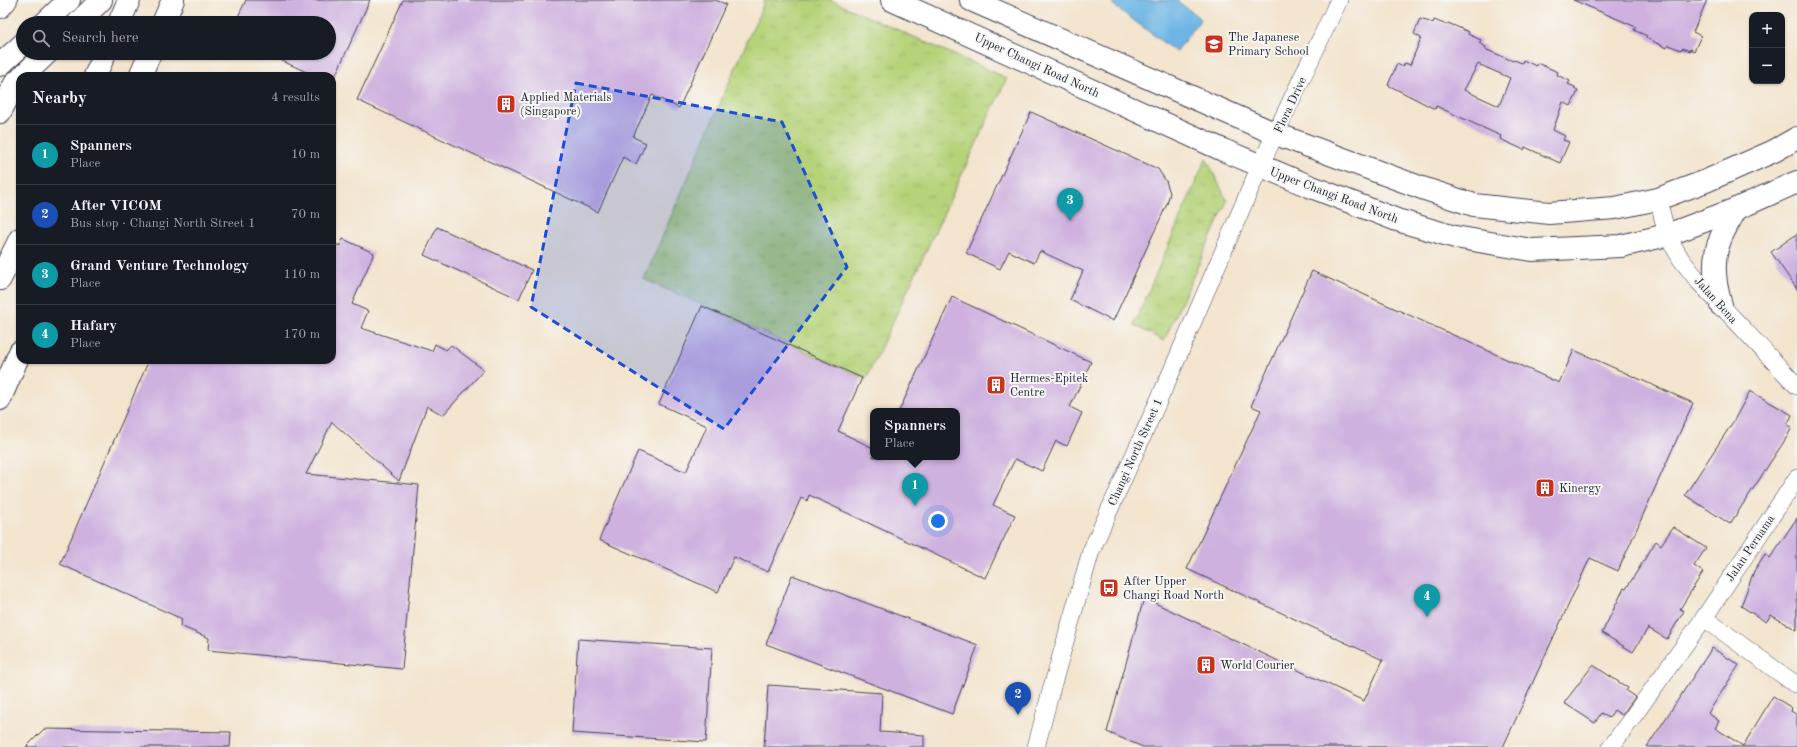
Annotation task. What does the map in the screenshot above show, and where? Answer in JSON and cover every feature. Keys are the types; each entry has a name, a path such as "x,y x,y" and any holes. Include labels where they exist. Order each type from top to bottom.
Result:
{"main road":[{"path":"0,6 6,0"},
{"path":"52,16 69,0"},
{"path":"85,16 101,0"},
{"path":"122,16 129,0"},
{"path":"166,16 173,0"},
{"name":"Upper Changi Road North","path":"892,0 1260,166 1397,220 1456,237 1532,250 1621,246 1667,235 1736,209 1797,182"},
{"path":"971,0 1276,134 1422,188 1474,205 1549,213 1615,208 1658,199 1706,181 1797,138"},
{"path":"0,65 16,50"},
{"path":"27,72 40,60"},
{"path":"97,72 102,60"},
{"path":"142,72 147,60"},
{"path":"0,112 15,83"},
{"path":"1721,305 1715,284 1715,266 1719,240 1736,209"},
{"path":"0,279 16,247"},
{"path":"0,399 16,361"}],"street":[{"name":"Flora Drive","path":"1260,166 1339,0"},
{"name":"Changi North Street 1","path":"1036,747 1091,551 1170,375 1260,166"},
{"name":"Jalan Bena","path":"1658,199 1667,235 1681,259 1699,282 1797,386"},
{"name":"Jalan Pernama","path":"1611,747 1704,618 1797,478"},
{"path":"1704,618 1795,684"}],"highlighted area":[{"path":"576,83 782,122 847,267 724,429 531,307"}],"green space":[{"path":"765,0 830,0 1007,78 866,379 644,279"},
{"path":"1206,158 1227,201 1164,341 1134,325"}],"water":[{"path":"1115,0 1176,0 1201,19 1176,52 1112,4"}],"building":[{"path":"246,0 370,0 336,74 336,72 306,72 280,60 336,60 336,16 238,16"},
{"name":"Applied Materials (Singapore)","path":"403,0 715,0 726,4 679,108 652,95 633,137 646,143 636,164 623,157 598,212 357,100"},
{"path":"1573,0 1707,0 1693,32 1701,36 1694,51 1690,49 1690,51 1682,48 1681,50 1668,45 1667,48 1646,38 1647,36 1634,30 1636,27"},
{"path":"1420,19 1433,23 1434,20 1447,25 1448,23 1469,32 1468,34 1481,40 1479,43 1486,47 1485,49 1513,61 1522,63 1523,60 1536,66 1537,63 1558,72 1557,75 1570,81 1568,84 1575,87 1574,89 1578,91 1571,106 1563,102 1553,130 1565,136 1563,140 1569,142 1560,163 1525,147 1524,150 1500,139 1501,136 1436,106 1435,109 1388,85 1397,64 1403,67 1405,63 1410,65 1421,38 1414,34","holes":["1478,64 1510,78 1499,106 1464,90"]},
{"path":"1031,112 1158,169 1166,181 1170,193 1167,204 1113,321 1070,300 1083,271 1040,251 1034,263 1009,251 1000,269 966,253"},
{"path":"437,227 532,270 519,299 424,255"},
{"path":"1797,234 1797,289 1771,252"},
{"path":"343,239 374,253 352,304 368,311 361,328 432,351 435,344 446,350 451,345 484,370 443,415 427,406 399,481 332,422 306,474 419,485 402,669 208,650 209,638 180,626 182,619 60,564 147,364 336,364 336,244 340,246"},
{"path":"1312,271 1559,383 1574,350 1693,403 1618,571 1590,558 1503,747 1143,747 1107,732 1144,598 1364,701 1383,660 1187,569 1261,410 1251,406"},
{"path":"952,297 1091,362 1070,407 1082,413 1067,446 1056,441 1042,471 1015,459 993,505 1015,515 985,578 809,495 807,501 801,498 768,572 734,557 718,592 599,540 638,451 686,472 707,426 659,404 702,306 862,378 838,431 870,447 870,460 960,460 960,408 900,408"},
{"path":"1750,391 1792,415 1787,425 1792,427 1730,524 1685,495 1733,422"},
{"path":"1797,518 1797,630 1771,615 1766,622 1741,606 1754,571 1765,554 1770,558"},
{"path":"1673,527 1706,548 1694,566 1703,572 1680,609 1684,611 1667,639 1648,628 1633,652 1602,633 1624,588 1626,589 1656,541 1661,545"},
{"path":"792,575 978,645 952,714 766,644"},
{"path":"578,639 712,648 706,742 572,733"},
{"path":"1712,648 1739,665 1708,713 1719,721 1715,728 1743,746 1773,696 1792,708 1791,711 1797,715 1797,747 1647,747"},
{"path":"1593,665 1628,688 1626,691 1635,697 1622,715 1614,710 1609,718 1601,713 1595,723 1564,703"},
{"path":"768,685 882,693 880,732 924,735 924,747 764,747"},
{"path":"44,729 231,732 230,747 26,747"}],"place":[{"name":"The Japanese Primary School","path":"1214,44"},
{"name":"Applied Materials (Singapore)","path":"506,104"},
{"name":"Grand Venture Technology","path":"1070,221"},
{"name":"Hermes-Epitek Centre","path":"996,385"},
{"name":"Kinergy","path":"1545,488"},
{"name":"Spanners","path":"915,506"},
{"name":"After Upper Changi Road North","path":"1109,588"},
{"name":"Hafary","path":"1427,617"},
{"name":"World Courier","path":"1206,665"},
{"name":"After VICOM","path":"1018,715"}]}
